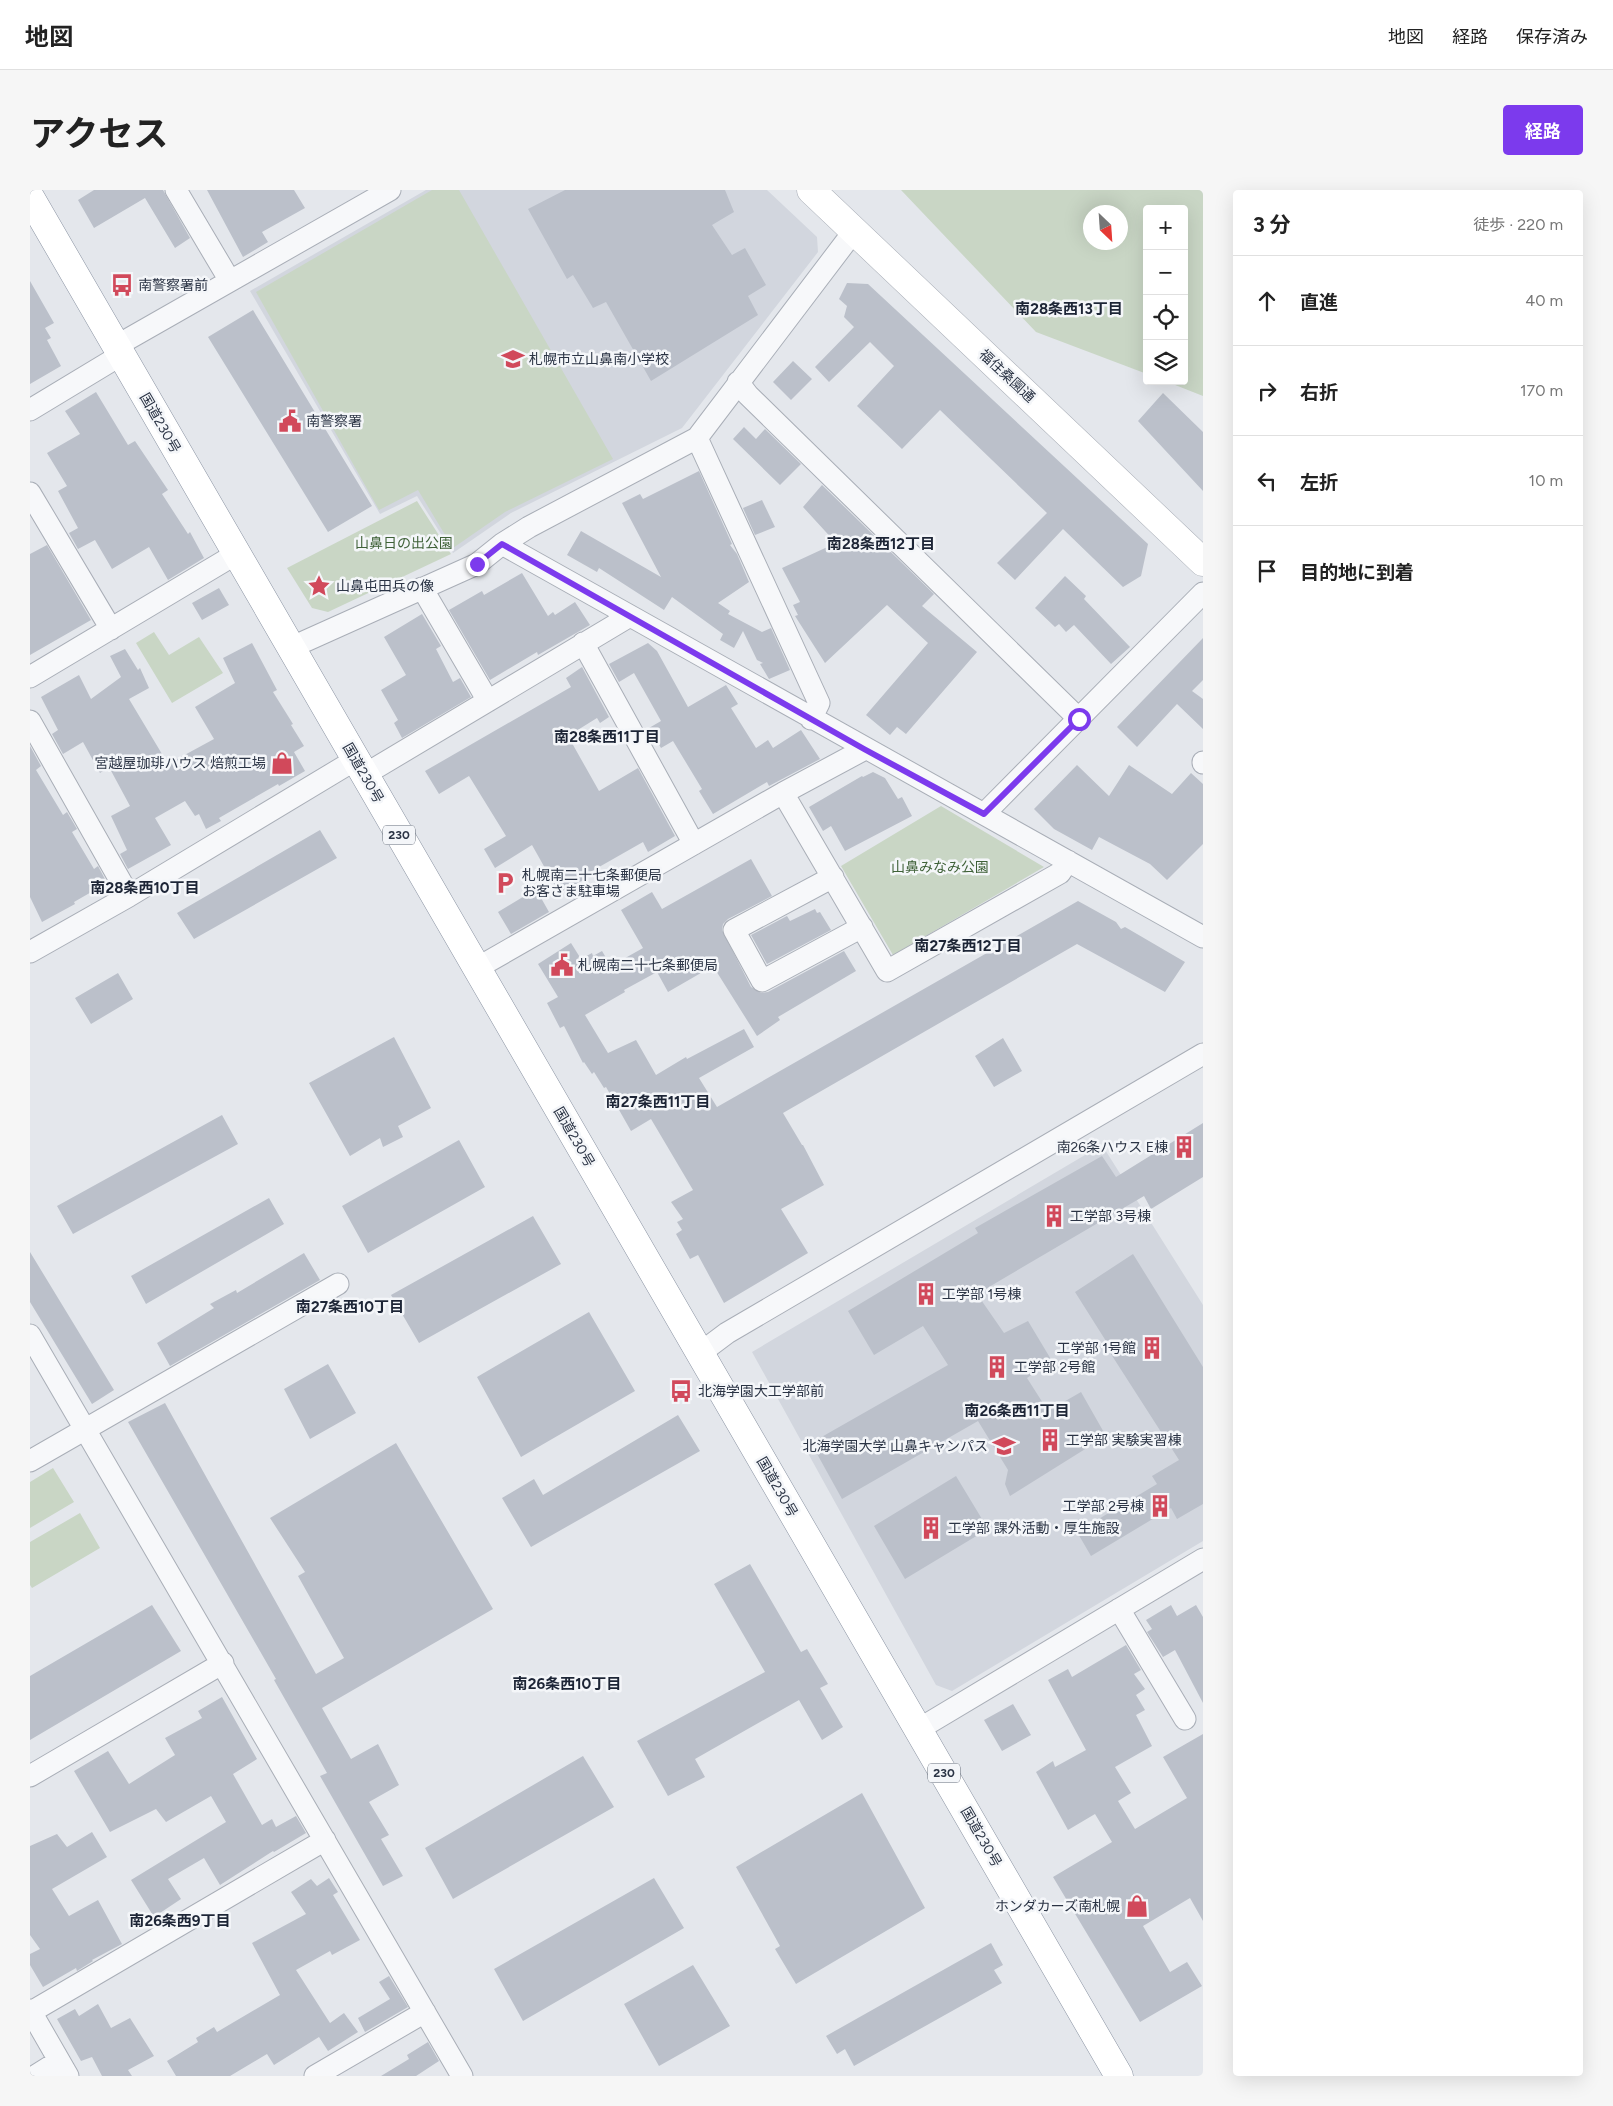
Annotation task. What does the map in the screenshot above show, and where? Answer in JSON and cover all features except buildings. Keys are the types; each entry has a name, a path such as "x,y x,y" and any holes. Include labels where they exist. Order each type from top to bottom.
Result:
{"main road":[{"name":"福住桑園通","path":"811,190 1203,562"},
{"name":"国道230号","path":"30,197 1119,2076"}],"street":[{"path":"30,197 42,190"},
{"path":"176,190 230,281"},
{"path":"30,410 230,281 390,190"},
{"path":"290,648 477,564 502,544 529,527 697,438 854,231"},
{"path":"738,382 748,395 1079,719"},
{"path":"697,438 819,703 811,718"},
{"path":"30,492 111,629"},
{"path":"502,544 864,749 1203,937"},
{"path":"30,677 236,554"},
{"path":"422,588 488,701"},
{"path":"984,814 1203,593"},
{"path":"30,952 360,768 488,701 630,616"},
{"path":"583,643 694,844"},
{"path":"30,721 129,896"},
{"path":"477,968 783,793 864,749"},
{"path":"783,793 887,971 1060,873 1068,861"},
{"path":"833,877 734,930 762,981 862,927"},
{"path":"699,1354 726,1333 1203,1054"},
{"path":"30,1460 338,1284"},
{"path":"30,1335 223,1663 462,2076"},
{"path":"919,1729 1203,1559"},
{"path":"1119,1609 1185,1719"},
{"path":"30,1776 223,1663"},
{"path":"35,2076 64,2069 30,2011 325,1840"},
{"path":"315,2076 426,2012"}],"shaded area":[{"name":"札幌市立山鼻南小学校","path":"426,190 767,190 817,237 818,252 682,428 511,513 453,553 417,496 380,514 250,291"},
{"name":"北海学園大学 山鼻キャンパス","path":"1102,1145 1203,1305 1203,1541 952,1691 936,1685 752,1352"}],"green space":[{"path":"432,190 459,190 613,459 505,512 453,548 418,490 379,510 256,292"},
{"path":"901,190 1203,190 1203,396 1175,385 1188,385 1188,205 1143,205 1143,372 1036,332"},
{"name":"山鼻日の出公園","path":"417,501 451,554 328,612 312,608 287,568"},
{"path":"154,632 169,655 199,637 223,673 172,703 136,643"},
{"name":"山鼻みなみ公園","path":"941,806 1044,867 893,955 841,866"},
{"path":"53,1468 74,1502 30,1528 30,1482"},
{"path":"80,1513 100,1548 32,1588 30,1585 30,1542"}],"place":[{"name":"南警察署前","path":"122,285"},
{"name":"札幌市立山鼻南小学校","path":"513,359"},
{"name":"南警察署","path":"290,421"},
{"name":"山鼻屯田兵の像","path":"319,586"},
{"name":"宮越屋珈琲ハウス 焙煎工場","path":"282,763"},
{"name":"札幌南二十七条郵便局 お客さま駐車場","path":"505,883"},
{"name":"札幌南二十七条郵便局","path":"562,965"},
{"name":"南26条ハウス E棟","path":"1184,1147"},
{"name":"工学部 3号棟","path":"1054,1216"},
{"name":"工学部 1号棟","path":"926,1294"},
{"name":"工学部 1号館","path":"1152,1348"},
{"name":"工学部 2号館","path":"997,1367"},
{"name":"北海学園大工学部前","path":"681,1391"},
{"name":"工学部 実験実習棟","path":"1050,1440"},
{"name":"北海学園大学 山鼻キャンパス","path":"1004,1446"},
{"name":"工学部 2号棟","path":"1160,1506"},
{"name":"工学部 課外活動・厚生施設","path":"931,1528"},
{"name":"ホンダカーズ南札幌","path":"1137,1906"}],"district":[{"name":"南28条西13丁目","path":"1069,309"},
{"name":"南28条西12丁目","path":"881,544"},
{"name":"南28条西11丁目","path":"607,737"},
{"name":"南28条西10丁目","path":"145,888"},
{"name":"南27条西12丁目","path":"968,946"},
{"name":"南27条西11丁目","path":"658,1102"},
{"name":"南27条西10丁目","path":"350,1307"},
{"name":"南26条西11丁目","path":"1017,1411"},
{"name":"南26条西10丁目","path":"567,1684"},
{"name":"南26条西9丁目","path":"180,1921"}],"route":[{"path":"477,564 502,544 864,749 984,814 1079,719"}]}
